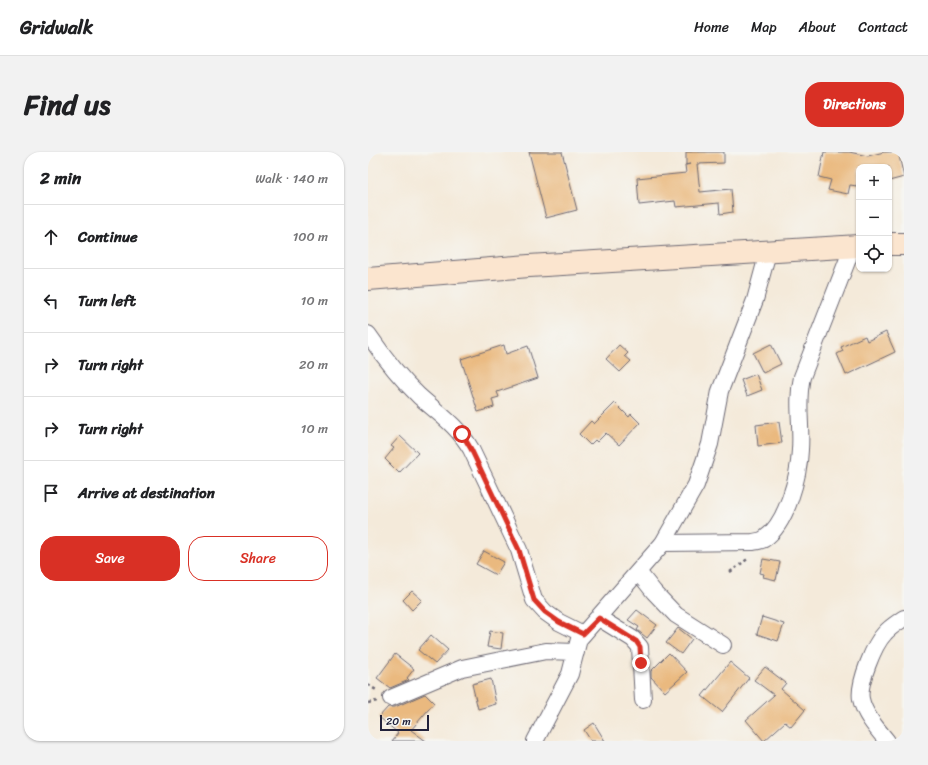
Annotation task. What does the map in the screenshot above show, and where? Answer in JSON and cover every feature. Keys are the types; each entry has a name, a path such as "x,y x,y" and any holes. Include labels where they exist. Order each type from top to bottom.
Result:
{"main road":[{"path":"892,244 904,244"},
{"path":"368,279 529,266 856,246"}],"street":[{"path":"663,543 753,542 763,540 778,526 791,494 798,469 801,449 799,390 802,377 856,246"},
{"path":"535,741 570,674 578,641 639,573 663,543 696,485 704,464 720,391 756,300 768,252"},
{"path":"368,334 394,370 462,434 471,449 519,550 534,600 545,612 559,622 583,634"},
{"path":"639,573 654,592 676,615 723,645"},
{"path":"599,618 636,641 640,647 643,700"},
{"path":"887,741 866,710 861,698 861,692 868,666 878,643 885,633 904,618"},
{"path":"391,698 462,668 546,651 576,652"}],"building":[{"path":"529,152 562,152 577,210 546,218"},
{"path":"686,152 724,152 724,163 697,164 700,192 731,189 733,212 720,214 719,203 676,207 675,201 639,205 637,178 686,173"},
{"path":"824,152 849,152 868,156 884,152 898,152 904,177 892,180 892,164 856,164 856,186 850,185 848,194 828,190 831,180 819,177"},
{"path":"886,332 895,352 846,375 837,354 843,351 841,347 865,336 867,341"},
{"path":"771,344 781,364 763,373 753,353"},
{"path":"504,345 506,354 528,346 538,378 497,392 499,397 492,399 494,407 478,412 461,359"},
{"path":"619,345 628,353 625,356 631,361 620,372 606,359"},
{"path":"756,374 762,390 747,396 741,380"},
{"path":"615,403 629,417 631,414 640,423 619,445 606,433 597,442 595,440 590,445 579,434 591,421 594,424"},
{"path":"779,422 782,443 758,446 756,425"},
{"path":"400,436 418,453 399,473 385,459 394,448 391,446"},
{"path":"484,551 504,562 496,575 476,564"},
{"path":"763,559 780,562 776,580 763,577 764,574 760,573"},
{"path":"412,591 422,600 412,610 403,600"},
{"path":"637,610 657,625 647,638 637,630 639,627 628,620"},
{"path":"762,617 784,624 778,641 757,634"},
{"path":"678,628 692,639 681,654 666,643"},
{"path":"490,631 503,633 501,649 487,647"},
{"path":"431,635 448,650 435,664 418,650"},
{"path":"669,653 687,672 665,692 651,677 651,671"},
{"path":"395,654 414,669 407,678 409,680 390,688 377,678"},
{"path":"730,662 749,678 722,712 702,696"},
{"path":"765,667 786,683 781,689 805,710 791,727 785,722 764,741 746,720 774,695 754,680"},
{"path":"491,679 496,704 478,709 472,684"},
{"path":"425,694 434,703 411,730 426,741 392,741 398,733 379,717 388,707 395,707"},
{"path":"594,723 605,741 591,741 584,730"}],"route":[{"path":"462,434 471,449 519,550 532,595 538,606 559,622 583,634 599,618 639,644 641,663"}]}
